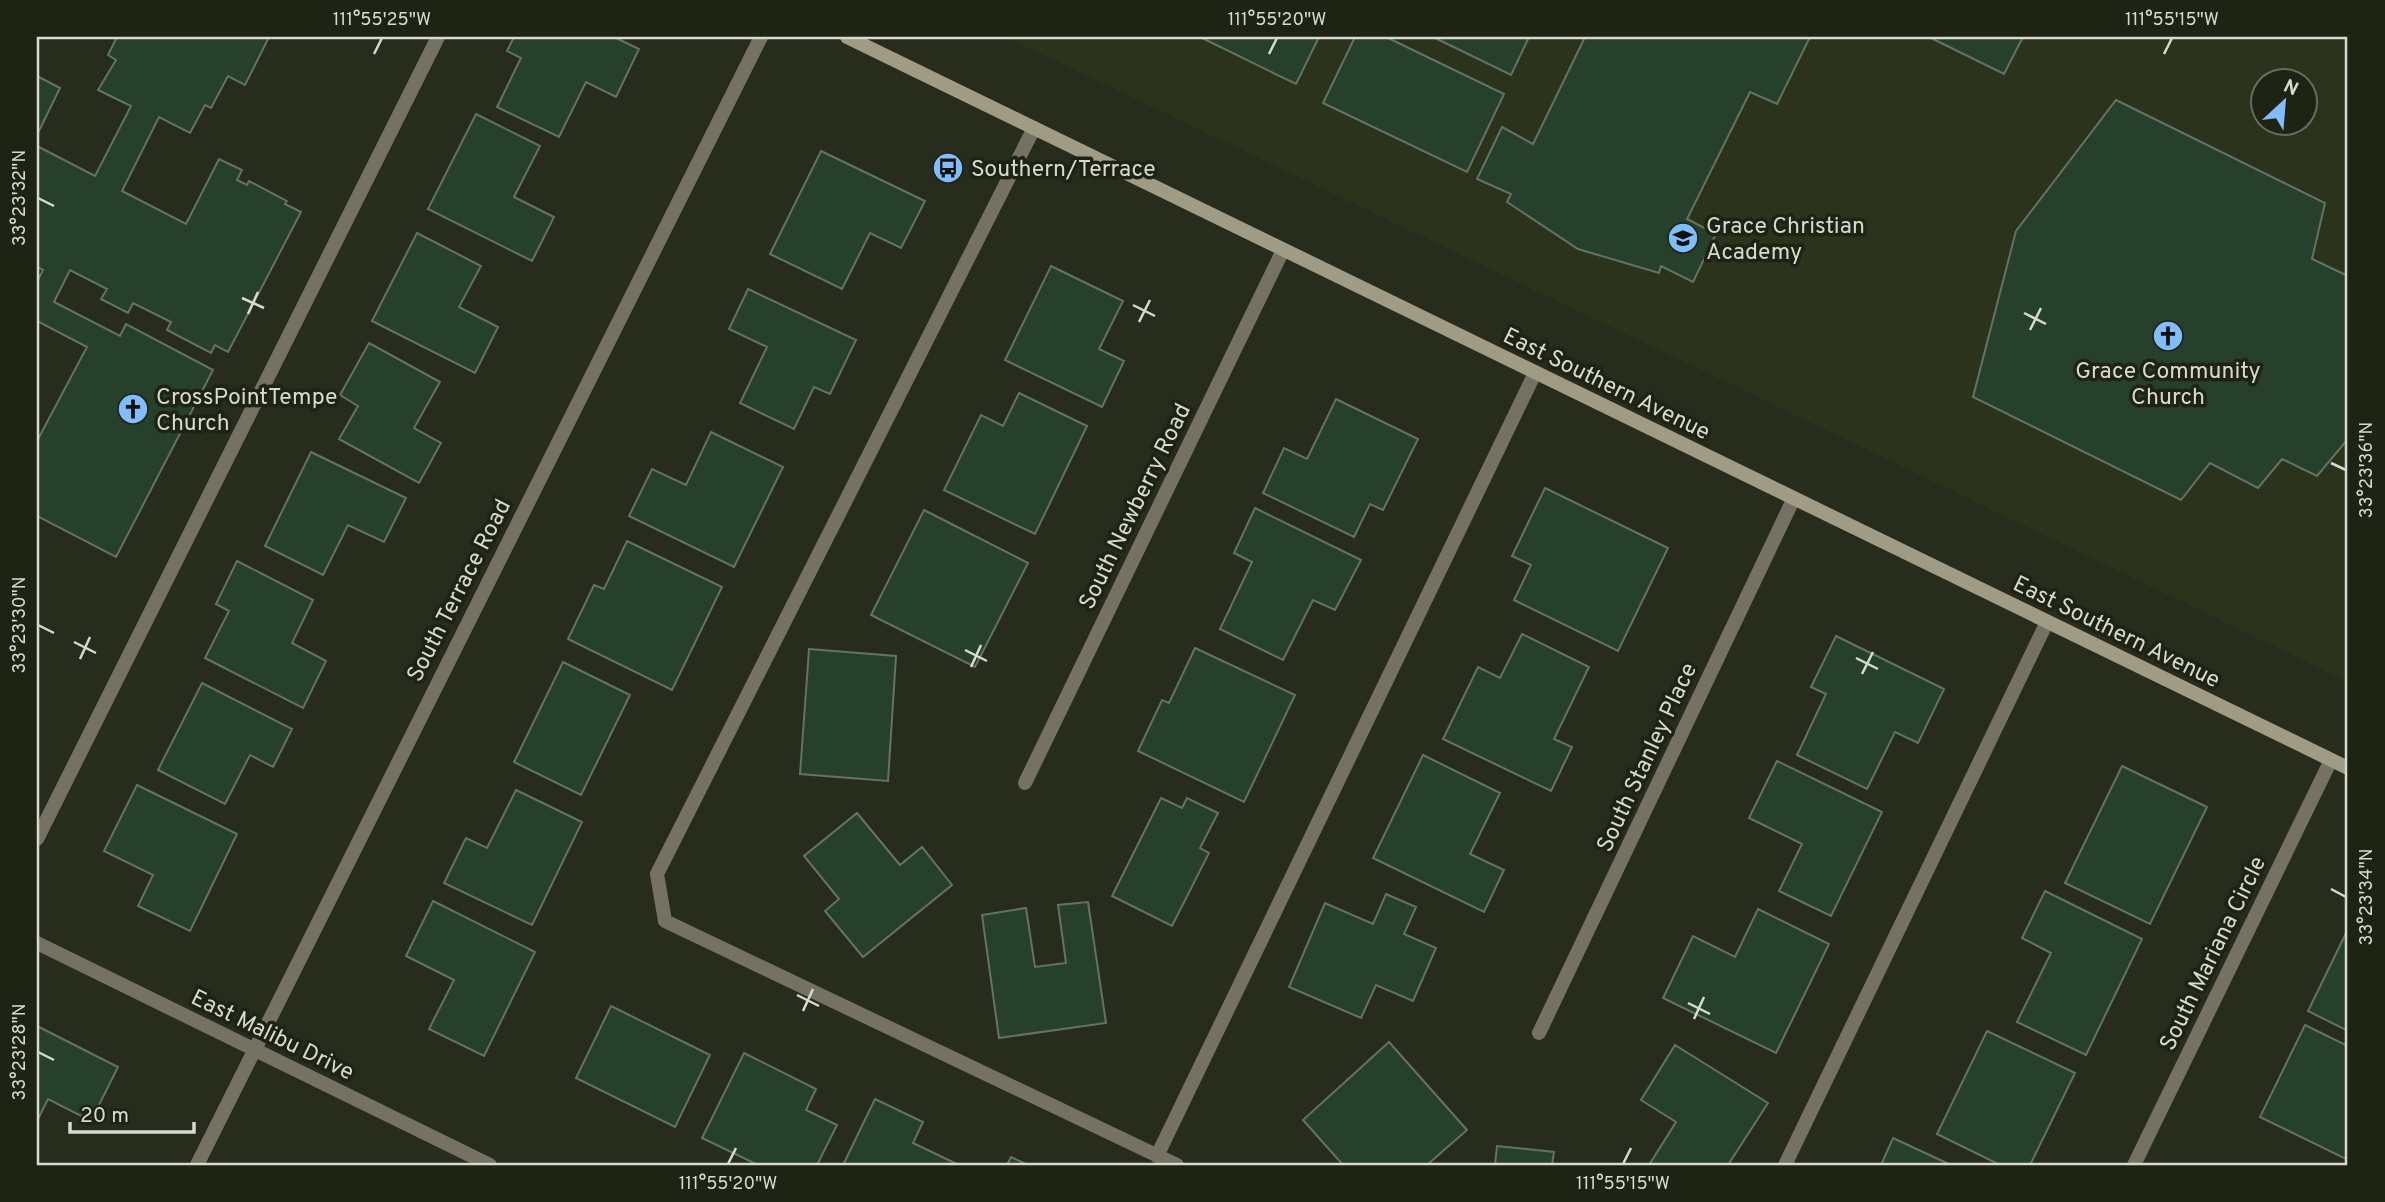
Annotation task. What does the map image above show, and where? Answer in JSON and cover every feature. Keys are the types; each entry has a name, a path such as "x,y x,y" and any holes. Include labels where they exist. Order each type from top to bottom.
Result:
{"main road":[{"name":"East Southern Avenue","path":"847,37 2348,768"}],"street":[{"path":"37,839 438,37"},
{"name":"South Terrace Road","path":"197,1165 761,37"},
{"path":"1034,128 657,874 666,921 1177,1165"},
{"name":"South Newberry Road","path":"1025,783 1283,250"},
{"path":"1157,1156 1535,373"},
{"name":"South Stanley Place","path":"1539,1033 1793,500"},
{"path":"1785,1165 2048,622"},
{"name":"South Mariana Circle","path":"2134,1165 2331,760"},
{"name":"East Malibu Drive","path":"37,943 490,1165"}],"shaded area":[{"path":"1006,37 2348,37 2348,682 1845,439"}],"building":[{"path":"117,37 269,37 245,85 228,76 211,108 205,105 190,133 159,117 122,191 186,224 219,159 242,170 237,180 247,185 249,181 287,201 285,204 301,212 228,352 215,345 211,353 167,330 171,322 133,303 128,313 101,299 107,289 70,270 54,302 120,336 126,324 213,370 116,557 37,516 37,441 87,347 37,321 37,282 43,270 37,267 37,146 95,176 131,106 98,90 116,60 108,55"},
{"path":"514,37 614,37 639,49 616,97 586,82 559,137 497,107 521,58 507,51"},
{"path":"1200,37 1319,37 1296,84"},
{"path":"1355,37 1386,37 1504,94 1467,172 1323,103"},
{"path":"1433,37 1529,37 1511,75"},
{"path":"1585,37 1810,37 1777,104 1750,92 1687,219 1716,234 1693,282 1661,266 1659,273 1578,249 1507,202 1511,194 1477,179 1502,127 1533,144"},
{"path":"1929,37 2023,37 2004,74"},
{"path":"37,76 60,88 37,135"},
{"name":"Grace Community Church","path":"2116,100 2325,203 2312,259 2348,276 2348,439 2317,476 2282,459 2258,488 2210,463 2181,500 1973,397 2016,231"},
{"path":"476,114 540,146 514,197 554,217 532,261 428,209"},
{"path":"821,151 925,201 901,248 870,233 842,289 770,254"},
{"path":"941,156 958,164 954,173 936,165"},
{"path":"417,233 481,266 459,307 498,327 475,373 372,321"},
{"path":"1051,266 1123,301 1099,349 1124,361 1102,407 1005,360"},
{"path":"748,289 856,340 830,394 814,387 794,429 740,403 767,347 729,329"},
{"path":"369,343 440,382 414,428 441,443 419,483 339,439 358,406 340,395"},
{"path":"1019,393 1087,426 1035,534 944,490 981,415 1003,426"},
{"path":"1336,399 1418,439 1383,510 1370,504 1354,537 1263,493 1284,448 1307,459"},
{"path":"711,432 783,467 734,567 629,516 652,469 686,485"},
{"path":"311,452 406,498 384,542 348,525 323,575 265,546"},
{"path":"1545,488 1668,548 1618,651 1514,600 1531,565 1512,556"},
{"path":"1255,508 1361,560 1335,610 1313,600 1283,660 1220,629 1252,562 1234,553"},
{"path":"924,510 1028,563 975,667 871,615"},
{"path":"627,541 722,587 672,690 568,639 594,585 604,589"},
{"path":"237,561 313,600 292,643 326,661 303,708 205,658 229,611 216,604"},
{"path":"1522,634 1589,667 1554,739 1572,747 1551,791 1443,739 1478,667 1500,678"},
{"path":"1836,636 1944,689 1918,743 1895,732 1867,789 1797,755 1826,694 1811,687"},
{"path":"1195,648 1295,695 1244,802 1138,751 1162,700 1169,703"},
{"path":"809,649 896,656 888,781 800,774"},
{"path":"563,662 630,695 581,795 514,762"},
{"path":"202,683 292,729 273,767 250,755 225,804 158,770"},
{"path":"1423,755 1500,793 1470,854 1504,870 1484,912 1373,858"},
{"path":"1777,761 1882,812 1831,916 1779,891 1802,844 1749,818"},
{"path":"2122,766 2207,807 2150,924 2065,883"},
{"path":"137,785 237,834 190,931 138,906 153,875 104,851"},
{"path":"516,790 582,822 532,925 444,883 466,838 487,848"},
{"path":"1161,798 1182,808 1187,798 1218,813 1200,848 1209,853 1172,926 1112,896"},
{"path":"857,813 900,865 922,847 952,885 863,957 825,911 839,899 804,856"},
{"path":"2045,891 2142,939 2086,1055 2017,1022 2051,953 2022,938"},
{"path":"1386,894 1416,907 1404,934 1436,948 1413,1001 1376,985 1361,1018 1289,987 1325,903 1373,924"},
{"path":"433,901 535,952 484,1056 429,1029 454,980 406,956"},
{"path":"1088,902 1106,1023 999,1038 982,915 1026,908 1035,967 1066,963 1058,905"},
{"path":"1758,909 1829,944 1776,1053 1663,998 1693,936 1735,957"},
{"path":"2348,929 2348,1031 2308,1011"},
{"path":"611,1006 710,1055 675,1127 576,1078"},
{"path":"2305,1025 2348,1046 2348,1160 2260,1117"},
{"path":"37,1026 118,1067 91,1121 48,1099 37,1121"},
{"path":"1987,1031 2075,1073 2030,1165 2000,1165 1937,1134"},
{"path":"1389,1042 1467,1130 1427,1165 1343,1165 1303,1120"},
{"path":"1675,1045 1768,1103 1728,1165 1649,1165 1676,1122 1641,1100"},
{"path":"744,1053 816,1089 806,1110 837,1125 817,1165 758,1165 702,1138"},
{"path":"875,1099 923,1122 913,1143 959,1165 843,1165"},
{"path":"1893,1138 1951,1165 1881,1165"},
{"path":"1497,1146 1554,1152 1552,1165 1495,1165"},
{"path":"1011,1157 1028,1165 1007,1165"}],"place":[{"name":"Southern/Terrace","path":"948,168"},
{"name":"Grace Christian Academy","path":"1683,238"},
{"name":"Grace Community Church","path":"2168,336"},
{"name":"CrossPointTempe Church","path":"133,409"}]}
